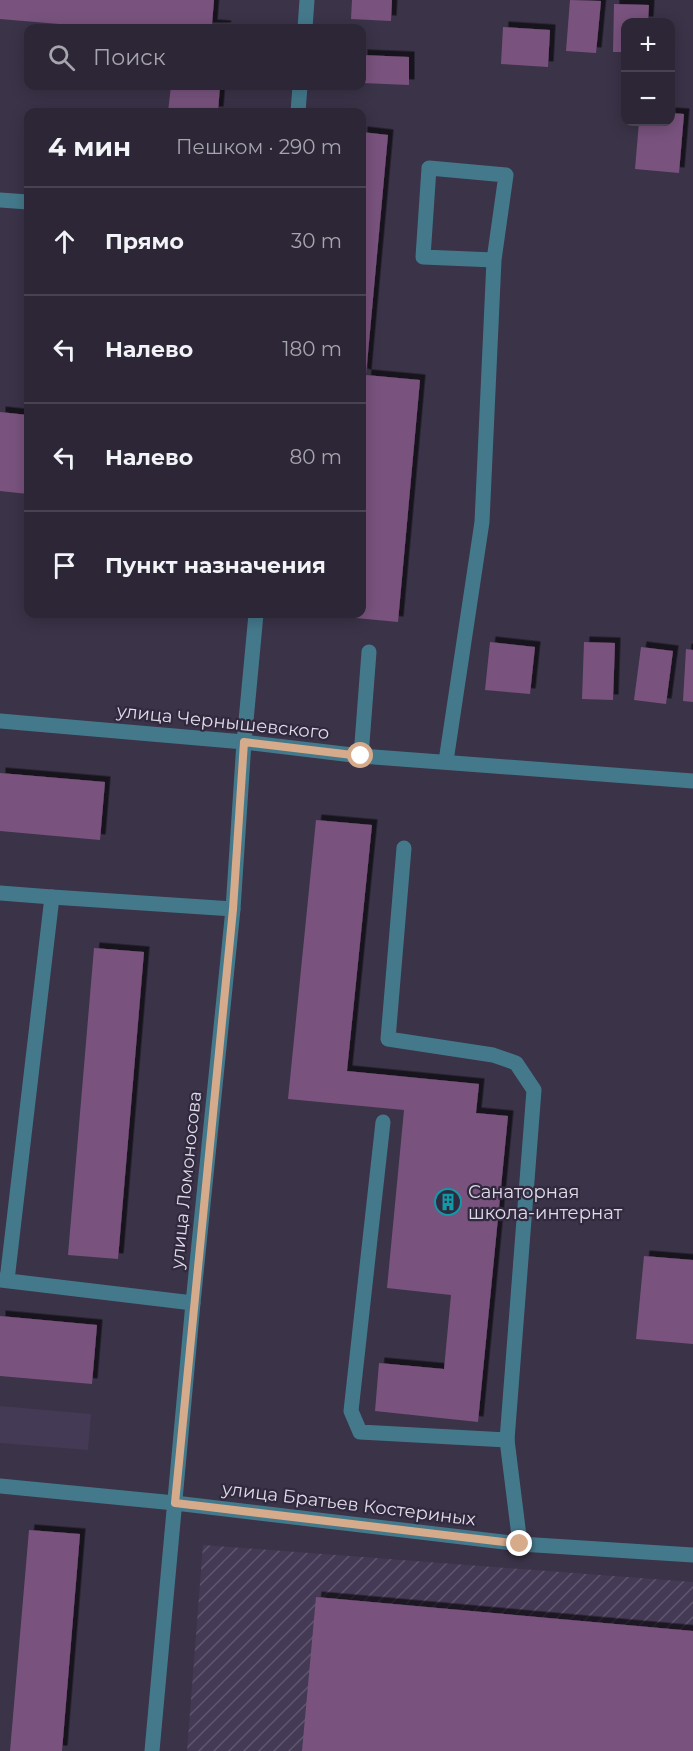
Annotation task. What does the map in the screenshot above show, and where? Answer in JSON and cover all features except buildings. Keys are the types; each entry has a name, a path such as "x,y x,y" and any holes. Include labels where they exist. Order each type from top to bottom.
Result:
{"street":[{"path":"304,24 307,0"},
{"path":"298,108 300,90"},
{"path":"446,761 482,522 494,260 506,175 429,168 423,257 494,260"},
{"path":"0,200 24,202"},
{"name":"улица Ломоносова","path":"152,1751 233,909 244,742 256,618"},
{"path":"361,756 369,652"},
{"name":"улица Чернышевского","path":"0,721 244,742 361,756 693,781"},
{"path":"404,848 388,1039 493,1055 516,1063 534,1090 507,1440 520,1544"},
{"path":"0,893 233,909"},
{"path":"52,897 4,1280 194,1303"},
{"path":"383,1122 351,1411 360,1432 507,1440"},
{"name":"улица Братьев Костериных","path":"0,1486 175,1503 520,1544 693,1555"}],"shaded area":[{"path":"0,1406 91,1414 88,1450 0,1443"},
{"path":"203,1545 693,1582 693,1751 187,1751"}],"place":[{"name":"Санаторная школа-интернат","path":"448,1202"}],"route":[{"path":"361,756 244,742 233,909 175,1503 520,1544"}]}
